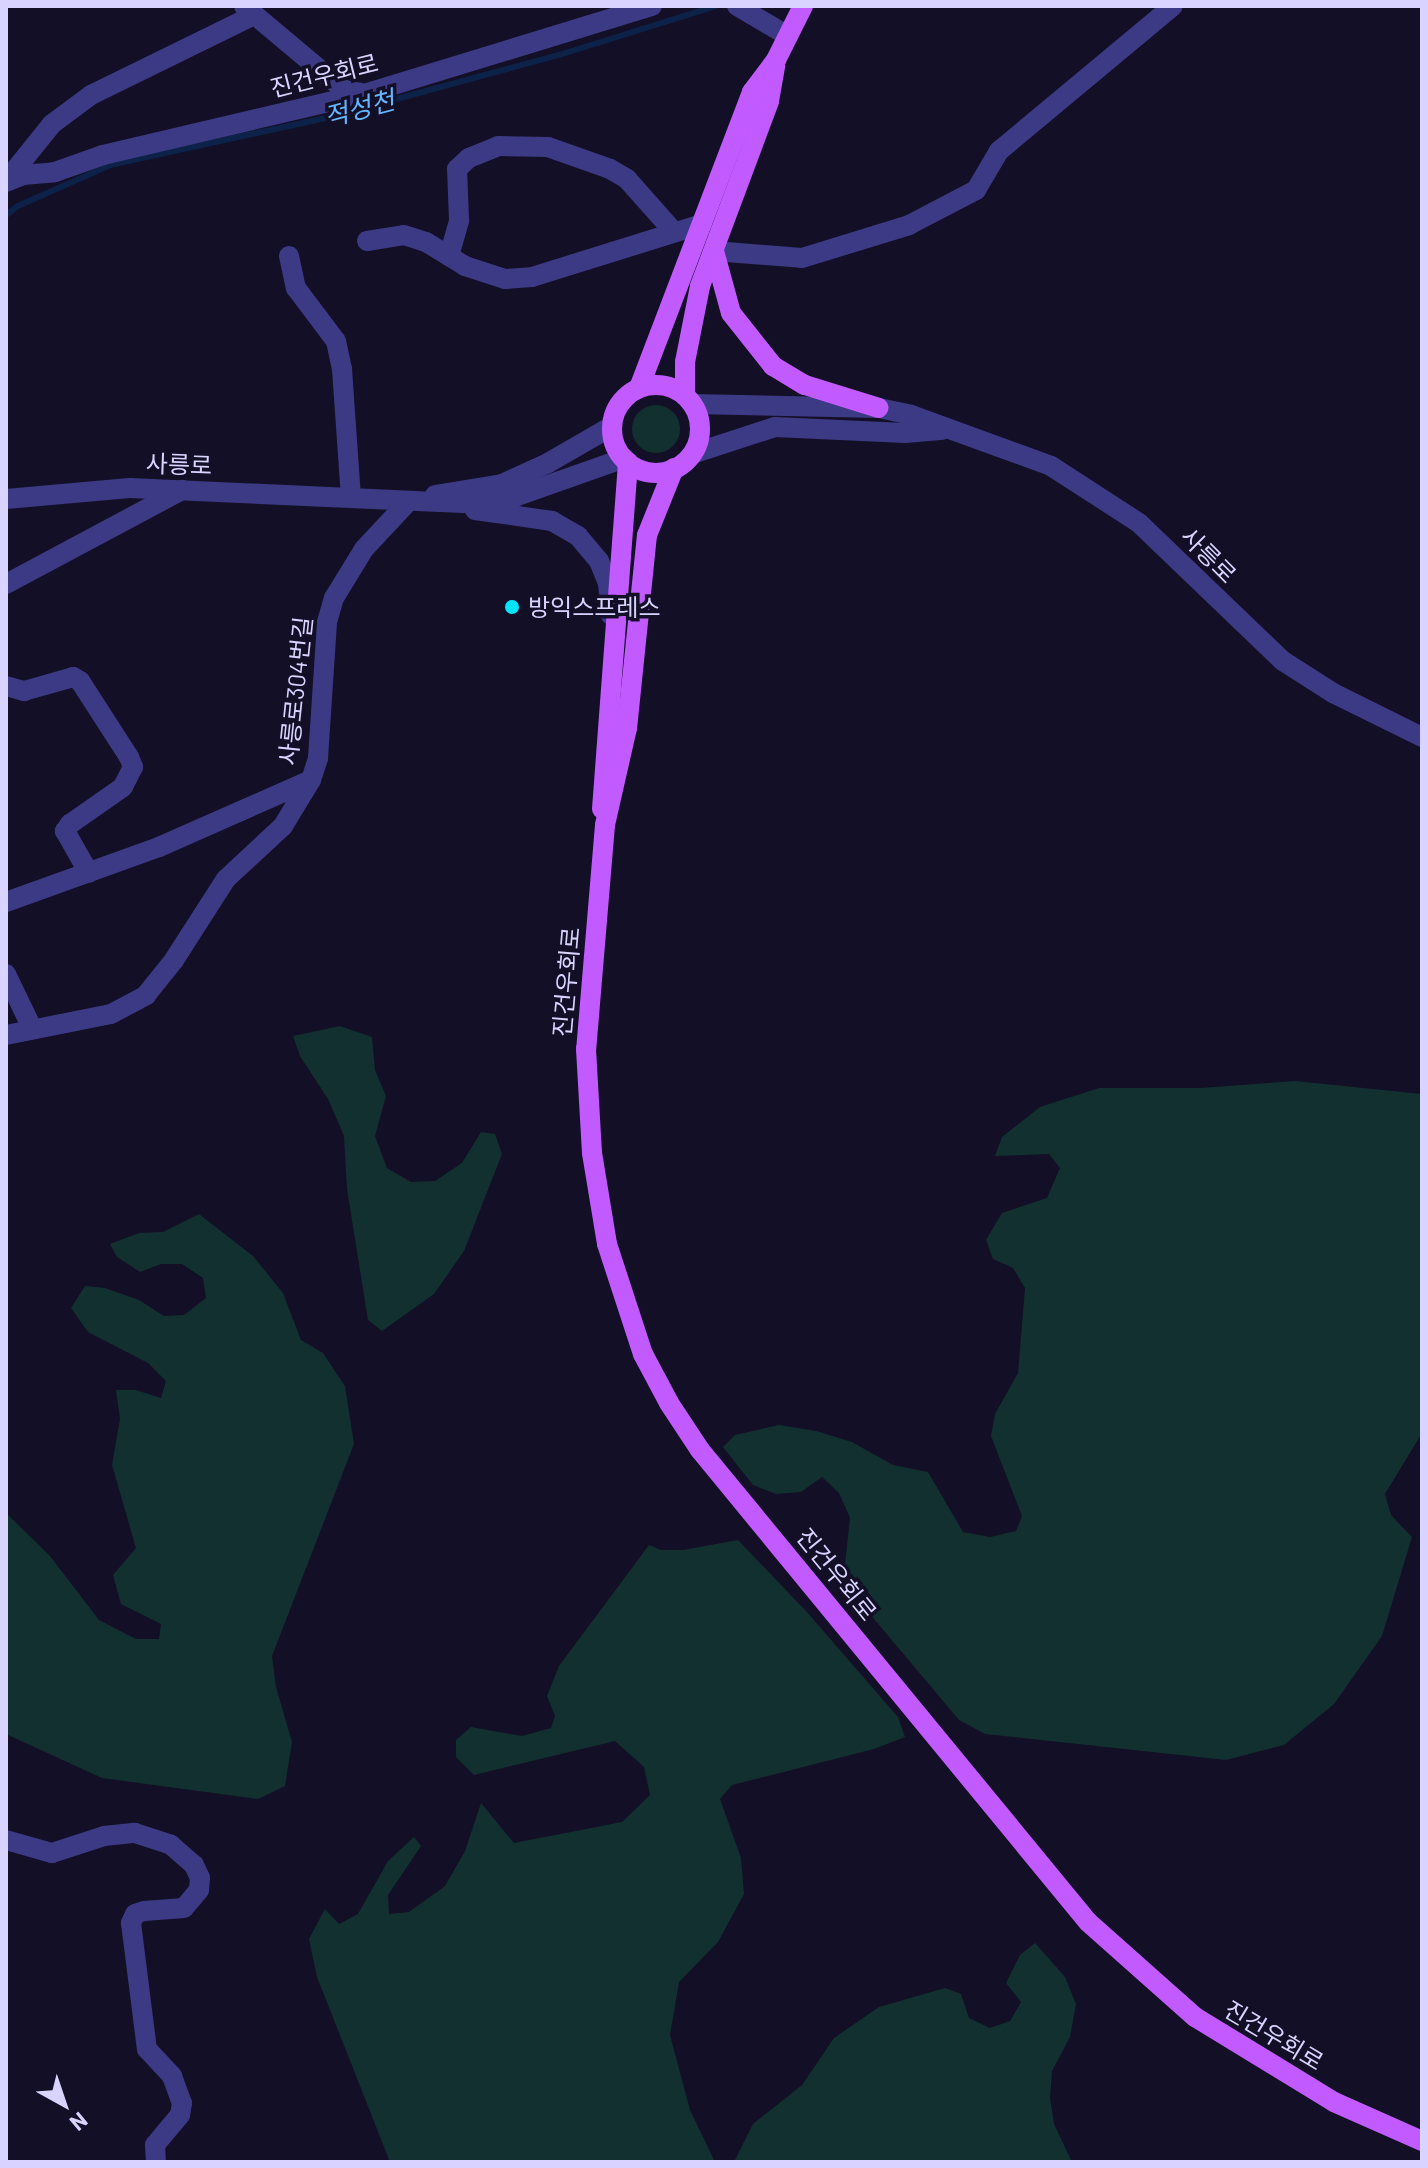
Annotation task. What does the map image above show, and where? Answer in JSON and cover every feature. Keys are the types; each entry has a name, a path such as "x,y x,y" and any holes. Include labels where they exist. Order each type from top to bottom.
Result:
{"main road":[{"path":"639,388 752,92 776,60 803,6"},
{"path":"688,399 671,387 655,385 639,388 625,397 616,411 612,426 614,442 626,460 650,472 674,468 692,454 699,439 700,423 688,399 685,362 692,316 769,101 776,60"},
{"path":"714,251 731,313 773,366 805,385 879,408"},
{"name":"진건우회로","path":"605,825 600,800 626,460"},
{"name":"진건우회로","path":"674,468 647,535 627,728 605,825 586,1049 592,1153 607,1244 643,1354 669,1403 700,1450 1088,1922 1195,2017 1334,2102 1422,2141"}],"street":[{"name":"진건우회로","path":"6,182 23,175 55,172 103,155 364,94 652,6"},
{"path":"714,251 802,258 909,225 976,190 999,151 1173,6"},
{"path":"743,9 788,36"},
{"path":"6,182 52,124 83,100 248,11 344,90 364,94"},
{"path":"449,256 459,220 457,169 469,158 498,146 548,147 610,169 627,179 674,232"},
{"path":"367,241 404,235 426,242 488,276 505,279 532,277 702,224"},
{"path":"289,256 296,288 336,341 342,369 351,498"},
{"name":"사릉로","path":"688,399 879,408 911,415 1051,466 1099,494 1139,523 1283,661 1346,700 1422,737"},
{"name":"사릉로","path":"408,502 448,491 502,484 548,463 612,426"},
{"name":"사릉로","path":"692,454 775,427 905,433 947,429"},
{"name":"사릉로","path":"6,499 85,490 183,490 480,504 517,496 626,460"},
{"path":"6,584 183,490"},
{"path":"408,502 552,521 578,536 599,561 608,583 613,635"},
{"name":"사릉로304번길","path":"6,1035 111,1014 146,995 174,960 226,879 283,826 311,780 318,758 327,622 334,598 364,549 408,502"},
{"path":"6,686 24,691 73,677 80,681 129,757 133,767 131,778 65,831 89,873"},
{"path":"6,902 89,873 311,780"},
{"path":"6,974 32,1028"},
{"path":"6,1840 62,1852 104,1836 135,1833 171,1845 194,1865 200,1878 199,1890 184,1908 144,1911 135,1914 131,1923 147,2049 172,2076 182,2103 180,2115 155,2145 156,2162"}],"green space":[{"path":"656,405 665,406 673,412 679,420 679,438 673,446 665,452 656,453 647,452 639,446 633,438 632,429 633,420 639,412 647,406"},
{"path":"340,1026 372,1037 375,1070 386,1096 375,1136 387,1168 411,1182 435,1181 462,1163 481,1132 495,1134 502,1154 464,1251 434,1294 382,1331 368,1320 347,1189 344,1136 328,1099 300,1056 293,1036"},
{"path":"1295,1081 1422,1094 1422,1433 1385,1494 1391,1515 1412,1537 1382,1636 1334,1704 1284,1745 1226,1760 985,1734 959,1720 843,1582 850,1518 839,1493 822,1477 801,1492 776,1494 753,1485 723,1447 735,1435 779,1425 816,1431 852,1442 893,1465 928,1472 963,1532 990,1537 1016,1531 1022,1516 991,1436 995,1414 1018,1373 1025,1288 1013,1268 993,1259 986,1240 1002,1213 1047,1198 1060,1168 1049,1154 995,1156 1002,1137 1040,1107 1099,1088 1201,1088"},
{"path":"199,1214 253,1256 283,1293 301,1340 323,1353 345,1386 354,1444 272,1656 276,1687 292,1742 285,1786 258,1799 102,1778 6,1734 6,1513 50,1556 99,1620 136,1639 159,1639 161,1624 121,1604 113,1575 136,1548 112,1465 120,1419 116,1390 136,1390 161,1398 166,1381 148,1363 88,1332 71,1308 85,1286 105,1288 139,1300 164,1316 184,1315 206,1298 203,1278 182,1264 161,1264 140,1272 117,1257 110,1244 139,1233 163,1232"},
{"path":"738,1540 806,1611 898,1717 905,1737 874,1749 732,1785 720,1799 741,1858 744,1894 718,1942 679,1982 670,2035 690,2110 715,2162 390,2162 317,1977 309,1939 325,1909 339,1924 358,1914 388,1861 414,1837 421,1846 388,1895 389,1914 409,1912 445,1886 465,1851 481,1803 514,1843 622,1822 650,1795 644,1767 615,1741 474,1775 456,1757 456,1740 471,1727 522,1736 551,1728 555,1716 547,1696 559,1666 649,1545 661,1550 683,1550"},
{"path":"1035,1943 1065,1977 1076,2004 1070,2037 1052,2071 1050,2098 1054,2124 1072,2162 734,2162 753,2124 802,2085 834,2038 879,2007 945,1988 961,1994 969,2018 990,2028 1010,2021 1021,2002 1006,1983 1020,1955"}],"waterway":[{"name":"적성천","path":"6,215 18,206 110,165 334,116 559,55 716,6"}],"place":[{"name":"방익스프레스","path":"512,607"}]}
